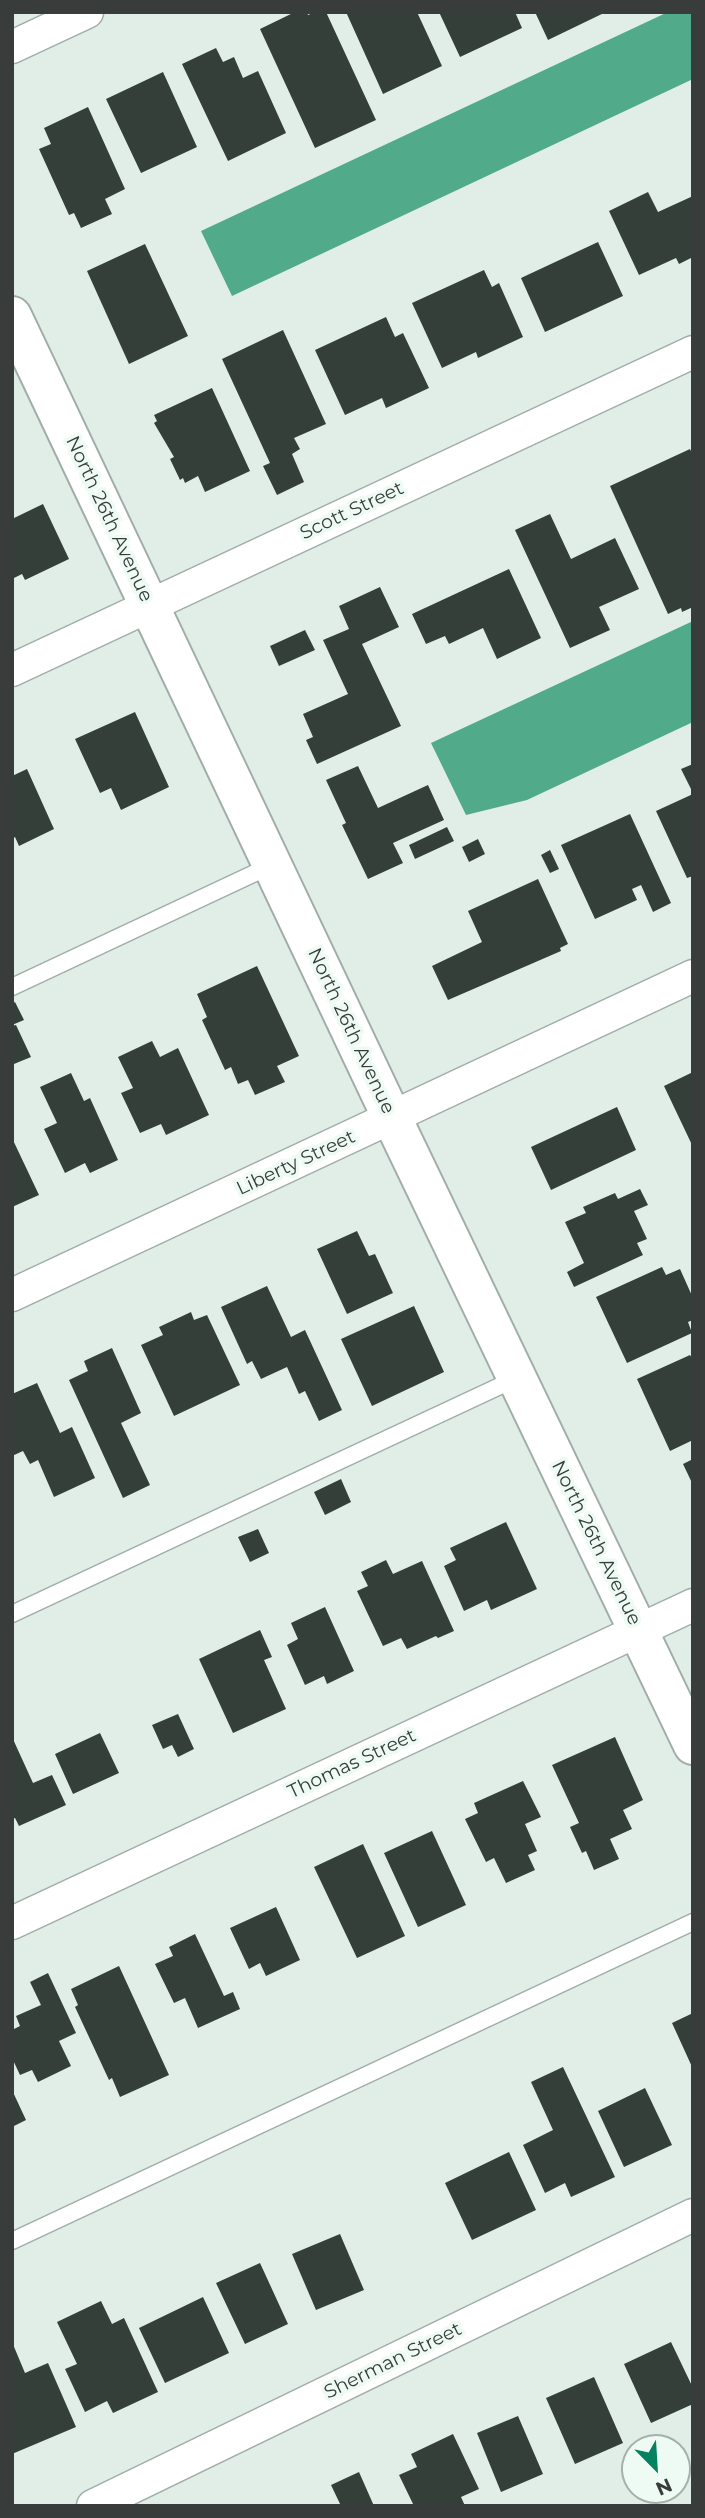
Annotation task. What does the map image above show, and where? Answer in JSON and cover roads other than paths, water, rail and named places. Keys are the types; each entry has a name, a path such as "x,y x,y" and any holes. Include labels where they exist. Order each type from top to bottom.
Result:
{"street":[{"path":"12,47 87,12"},
{"name":"North 26th Avenue","path":"12,316 21,357 150,606 693,1745"},
{"name":"Scott Street","path":"12,670 693,352"},
{"name":"Liberty Street","path":"12,1295 693,975"},
{"name":"Thomas Street","path":"12,1923 693,1605"},
{"name":"Sherman Street","path":"93,2506 693,2216"}],"lane":[{"path":"12,987 272,865"},
{"path":"12,1614 517,1378"},
{"path":"12,2241 693,1922"}]}
